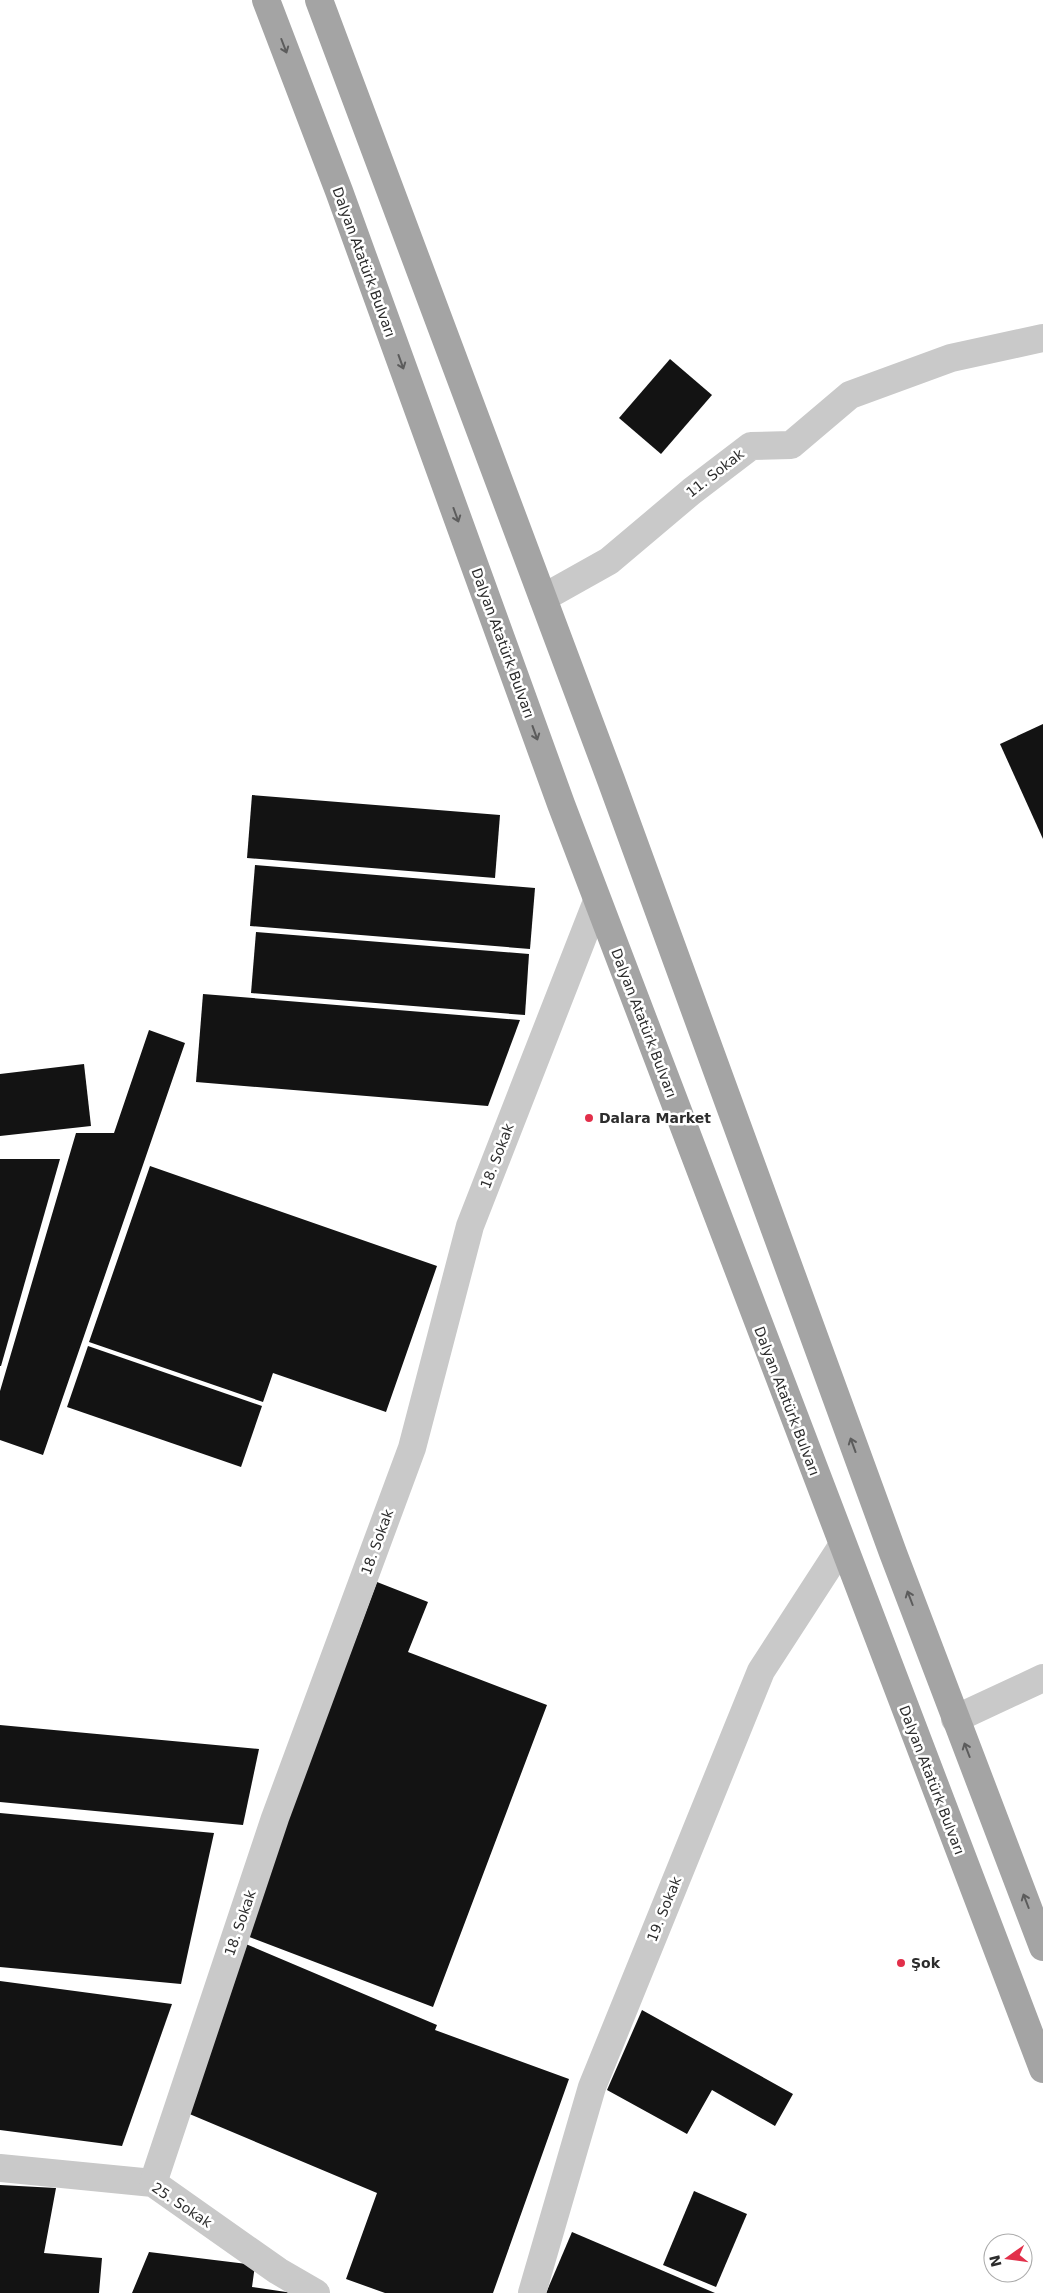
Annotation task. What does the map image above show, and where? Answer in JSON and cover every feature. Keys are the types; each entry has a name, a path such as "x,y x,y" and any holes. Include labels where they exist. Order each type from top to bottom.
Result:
{"main road":[{"name":"Dalyan Atatürk Bulvarı","path":"266,0 339,191 597,901 1043,2069"},
{"path":"319,0 542,598 955,1719 1043,1947"}],"street":[{"name":"11. Sokak","path":"542,598 609,560 692,491 751,446 791,445 850,395 951,358 1043,338"},
{"name":"18. Sokak","path":"153,2183 275,1818 412,1448 470,1226 597,901"},
{"name":"19. Sokak","path":"532,2293 592,2087 760,1671 842,1546"},
{"path":"955,1719 1043,1678"},
{"name":"25. Sokak","path":"0,2168 153,2183 278,2271 316,2293"}],"building":[{"path":"670,359 712,395 661,454 619,418"},
{"path":"1043,724 1043,839 1000,744"},
{"path":"252,795 500,815 495,878 247,858"},
{"path":"255,865 535,888 530,949 250,926"},
{"path":"256,932 529,954 525,1015 251,993"},
{"path":"203,994 520,1020 488,1106 196,1082"},
{"path":"149,1030 185,1043 43,1455 0,1440 0,1391 76,1133 114,1133"},
{"path":"84,1064 91,1126 0,1136 0,1074"},
{"path":"0,1159 60,1159 1,1366 0,1366"},
{"path":"150,1166 437,1266 386,1412 273,1373 263,1402 89,1342"},
{"path":"88,1346 262,1406 241,1467 67,1407"},
{"path":"377,1582 428,1602 408,1652 547,1705 433,2007 244,1935"},
{"path":"0,1725 259,1749 243,1825 0,1802"},
{"path":"0,1813 214,1833 181,1984 0,1967"},
{"path":"241,1942 437,2025 435,2030 569,2079 493,2293 385,2293 346,2279 377,2193 180,2110"},
{"path":"0,1981 172,2004 122,2146 0,2130"},
{"path":"642,2010 793,2094 775,2126 712,2090 687,2134 607,2090"},
{"path":"0,2185 56,2188 44,2253 102,2258 99,2293 0,2293"},
{"path":"694,2191 747,2214 716,2287 663,2265"},
{"path":"572,2232 715,2293 546,2293"},
{"path":"149,2252 255,2265 252,2287 293,2293 132,2293"}],"place":[{"name":"Dalara Market","path":"589,1118"},
{"name":"Şok","path":"901,1963"}]}
